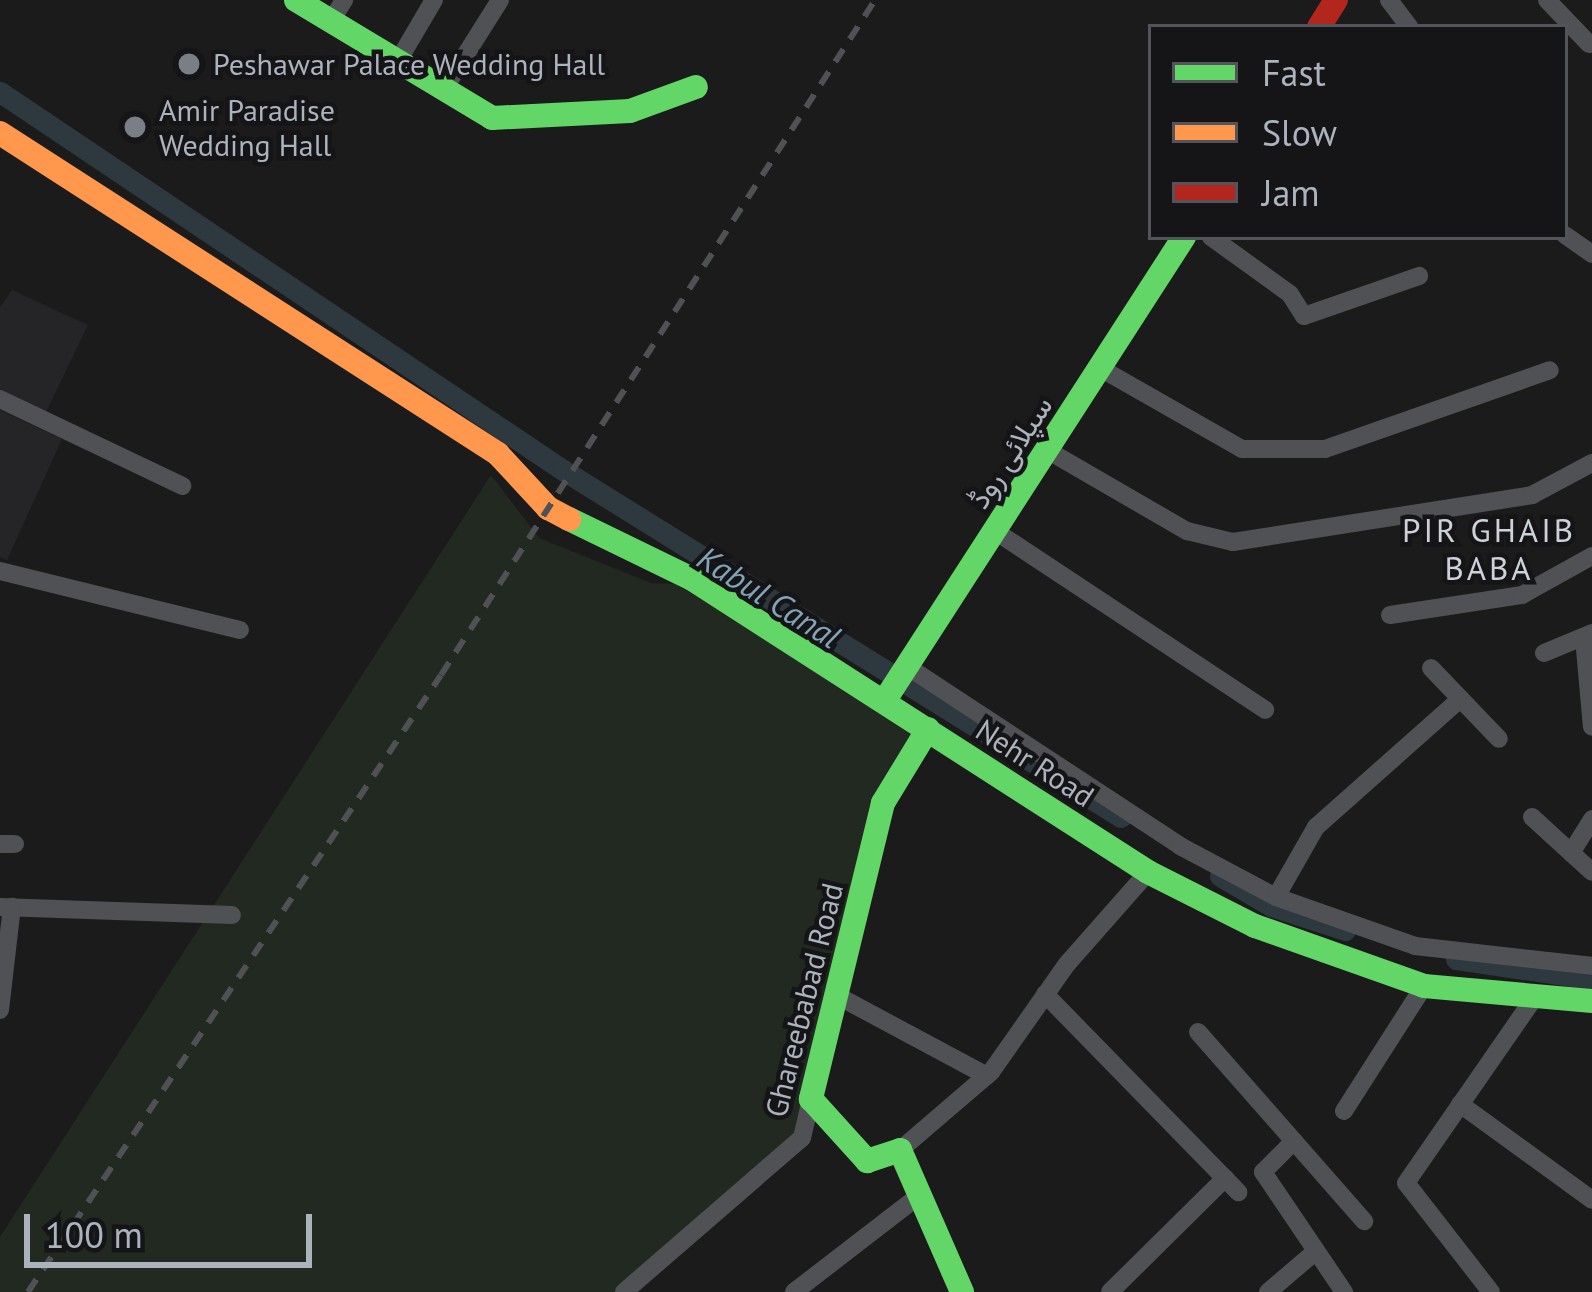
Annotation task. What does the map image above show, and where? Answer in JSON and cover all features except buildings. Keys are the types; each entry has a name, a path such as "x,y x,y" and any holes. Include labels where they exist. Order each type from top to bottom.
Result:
{"main road":[{"path":"296,0 338,11 398,62 492,118 630,112 696,87"},
{"name":"Nehr Road","path":"0,133 498,454 548,508 692,579 886,699 1148,872 1255,926 1424,986 1532,1001 1592,1001"},
{"name":"سپلائی روڈ","path":"886,699 1182,240"},
{"name":"Ghareebabad Road","path":"811,1099 883,803 928,729"},
{"path":"811,1099 867,1161 900,1150 962,1292"}],"street":[{"path":"398,62 434,0"},
{"path":"444,89 500,0"},
{"path":"1547,0 1589,44"},
{"path":"1215,240 1290,294 1304,316 1419,276"},
{"path":"1100,368 1242,449 1324,449 1550,370"},
{"path":"0,399 182,486"},
{"path":"1047,450 1186,531 1233,542 1532,495 1592,463"},
{"path":"995,531 1265,710"},
{"path":"1390,615 1522,595 1592,556"},
{"path":"0,571 240,630"},
{"path":"1544,653 1588,636 1592,727"},
{"path":"908,667 1180,846 1276,897 1415,946 1592,966"},
{"path":"1430,668 1499,739"},
{"path":"1276,897 1316,827 1460,699"},
{"path":"1532,817 1592,872"},
{"path":"1571,853 1592,819"},
{"path":"900,1150 987,1076 1046,994 1148,872"},
{"path":"0,1010 6,907 232,915"},
{"path":"1344,1111 1424,986"},
{"path":"1046,994 1231,1185 1110,1292"},
{"path":"836,995 987,1076"},
{"path":"1491,1292 1406,1183 1532,1001"},
{"path":"1198,1032 1364,1221"},
{"name":"Ghareebabad Road","path":"624,1292 802,1138 811,1099"},
{"path":"1460,1104 1592,1200"},
{"path":"1294,1141 1263,1172 1344,1292"},
{"path":"794,1292 920,1195"},
{"path":"1268,1292 1316,1251"}],"shaded area":[{"path":"12,290 88,325 44,416 0,394 0,307"},
{"path":"0,410 62,439 7,560 0,557"},
{"path":"491,475 539,538 651,583 675,584 928,729 883,803 802,1138 629,1292 0,1292 0,1237"}],"waterway":[{"name":"Kabul Canal","path":"0,92 563,470 1121,817"},
{"name":"Kabul Canal","path":"1220,876 1271,906 1345,930"},
{"name":"Kabul Canal","path":"1456,959 1592,979"}],"railway":[{"path":"28,1292 441,675 875,0"}],"traffic: fast":[{"path":"296,0 492,118 630,111 696,87"},
{"path":"885,700 1182,240"},
{"path":"569,519 692,579 1148,872 1255,926 1424,986 1592,1001"},
{"path":"928,729 883,803 811,1099 867,1161 900,1150 962,1292"}],"traffic: slow":[{"path":"0,133 498,454 548,508 569,519"}],"traffic: jam":[{"path":"1321,24 1336,0"}],"place":[{"name":"Peshawar Palace Wedding Hall","path":"189,64"},
{"name":"Amir Paradise Wedding Hall","path":"135,127"}],"district":[{"name":"PIR GHAIB BABA","path":"1489,549"}]}
